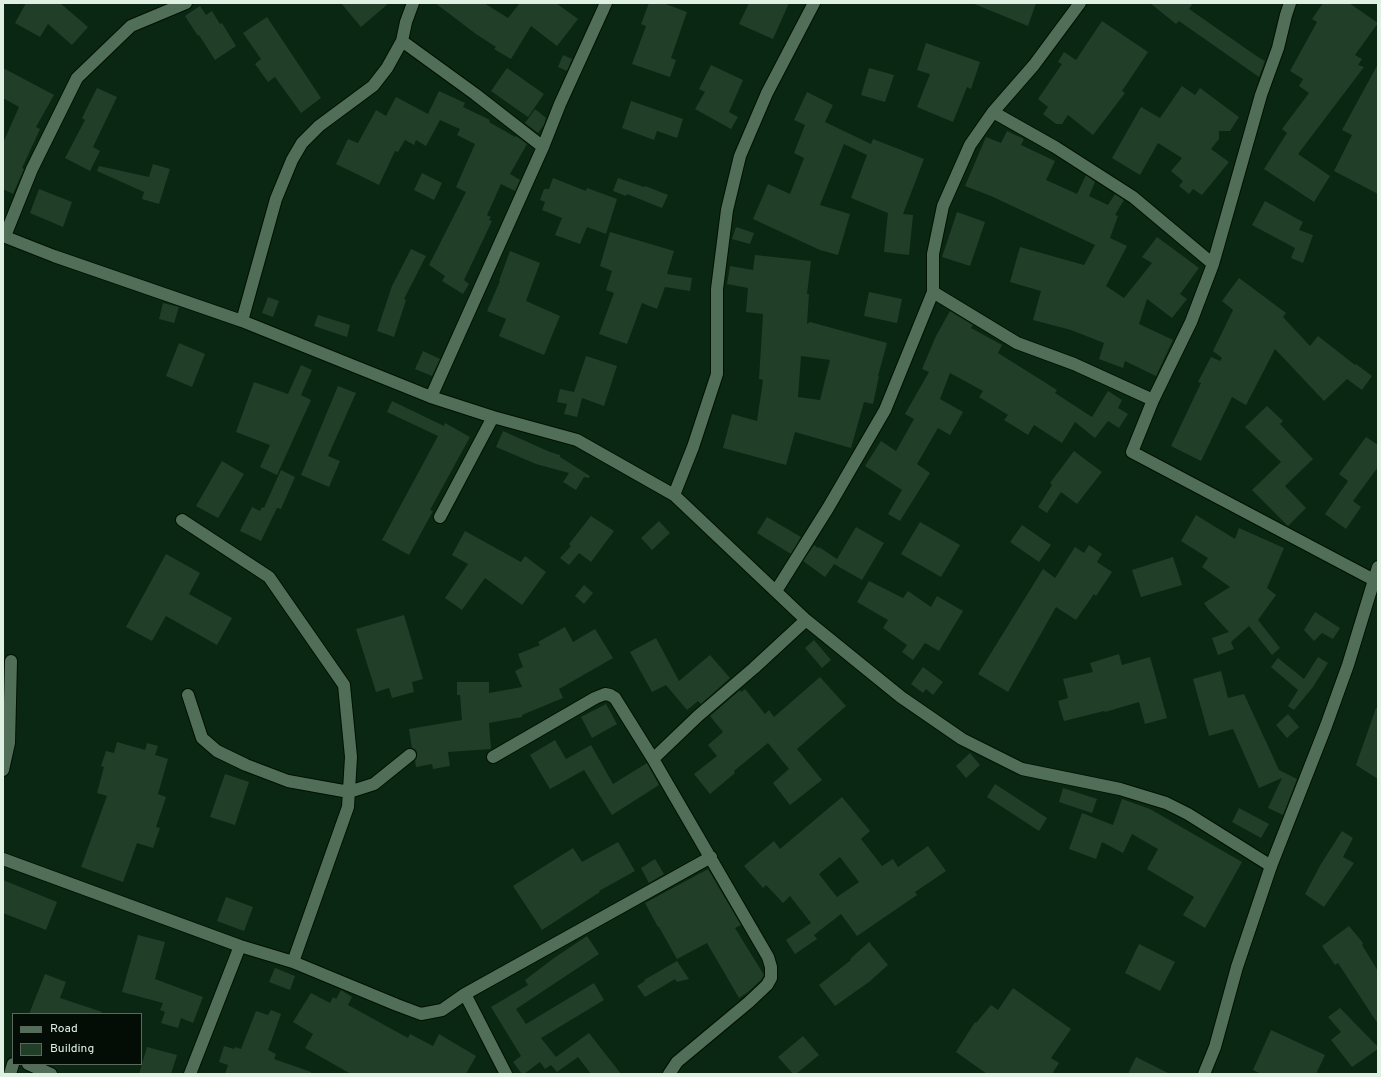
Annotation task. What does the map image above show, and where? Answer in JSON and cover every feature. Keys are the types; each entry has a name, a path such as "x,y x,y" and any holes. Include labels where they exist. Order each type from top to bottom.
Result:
{"street":[{"path":"186,3 131,26 77,78 32,169 4,236 54,256 242,321 431,397 493,417 577,440 674,495 806,620 901,697 962,739 1022,769 1120,790 1166,803 1188,814 1271,866"},
{"path":"242,321 276,199 292,160 302,143 319,126 373,86 387,68 402,42 406,22 413,3"},
{"path":"431,397 606,3"},
{"path":"674,495 693,447 717,374 717,289 727,210 740,156 767,93 814,3"},
{"path":"1290,3 1278,48 1259,102 1213,264 1191,322 1153,400 1132,452 1374,580"},
{"path":"776,591 828,508 885,410 933,292 933,254 943,206 970,145 993,112 1034,65 1078,4"},
{"path":"402,42 474,94 543,147"},
{"path":"993,112 1055,147 1133,197 1213,264"},
{"path":"933,292 1016,343 1074,364 1153,400"},
{"path":"440,517 493,417"},
{"path":"182,520 269,577 344,685 351,757 348,808 293,962"},
{"path":"1204,1074 1215,1046 1237,967 1271,866 1326,726 1348,665 1378,567"},
{"path":"653,759 698,716 754,668 806,620"},
{"path":"3,770 9,743 11,661"},
{"path":"493,757 594,698 604,694 615,698 711,857 768,957 771,967 771,978 767,985 749,1002 677,1062 669,1074"},
{"path":"188,695 202,738 217,751 246,765 288,781 349,792 374,784 410,755"},
{"path":"3,859 240,946 293,962 421,1014 442,1010 466,994 711,857"},
{"path":"190,1074 240,946"},
{"path":"466,994 506,1074"},
{"path":"30,1065 51,1074"}],"building":[{"path":"26,3 60,3 88,27 72,45 48,24 40,37 15,23"},
{"path":"341,3 389,3 361,27"},
{"path":"435,3 484,3 508,18 520,3 556,3 578,19 557,46 531,26 511,59 494,49 496,47"},
{"path":"649,3 663,3 687,12 671,58 676,60 670,77 632,64 646,26 641,24"},
{"path":"749,3 789,3 773,39 739,24"},
{"path":"972,3 1036,3 1028,26"},
{"path":"1150,3 1193,3 1189,9 1265,61 1259,77 1179,21 1176,24"},
{"path":"1323,3 1349,3 1378,23 1355,55 1362,59 1358,65 1364,67 1298,154 1330,176 1314,202 1264,169 1287,133 1282,129 1309,93 1299,86 1303,79 1290,71 1317,22 1312,19"},
{"path":"200,6 206,15 212,11 220,24 222,23 236,46 215,60 185,16"},
{"path":"267,17 321,98 301,113 275,77 268,82 255,64 261,59 243,33"},
{"path":"1102,21 1148,52 1122,91 1125,93 1093,135 1068,115 1062,124 1056,124 1043,114 1048,107 1038,99 1062,64 1058,62 1064,52 1076,60"},
{"path":"926,43 980,62 971,89 967,87 953,122 917,107 930,74 917,70"},
{"path":"563,55 572,59 567,71 558,67"},
{"path":"1378,64 1378,194 1334,171 1352,135 1342,130"},
{"path":"711,65 743,80 729,112 738,117 731,129 695,109 705,92 699,89"},
{"path":"3,68 54,95 36,127 40,129 22,168 24,169 13,194 3,189 3,143 19,107 3,98"},
{"path":"507,68 544,94 528,117 491,91"},
{"path":"869,68 894,75 885,102 861,95"},
{"path":"1182,86 1195,95 1200,88 1239,117 1230,131 1219,131 1219,139 1211,149 1229,162 1202,195 1193,189 1189,194 1179,186 1183,181 1171,171 1182,158 1158,143 1140,175 1112,158 1141,107 1160,118"},
{"path":"97,88 117,97 93,147 100,151 90,171 65,158 85,120 82,118"},
{"path":"439,91 465,103 463,107 490,120 489,122 515,137 516,136 527,144 510,174 520,180 515,191 501,184 487,215 491,217 489,220 492,221 464,280 469,284 463,294 442,281 445,276 429,265 466,192 456,187 475,144 457,135 460,129 440,120 426,146 416,140 414,145 405,140 398,152 395,151 379,185 336,164 348,139 358,143 376,110 386,116 396,97 428,114"},
{"path":"807,92 833,105 825,122 871,144 873,139 924,159 903,214 913,215 909,255 884,252 888,213 851,198 867,155 844,144 820,205 850,214 838,255 820,250 753,219 768,184 790,194 804,158 794,153 805,125 794,120"},
{"path":"631,101 683,119 677,138 657,131 654,140 622,128"},
{"path":"535,109 546,118 544,125 538,133 525,123"},
{"path":"1007,131 1024,139 1021,145 1055,161 1046,180 1077,194 1086,175 1095,182 1089,196 1108,205 1115,194 1124,200 1115,215 1118,216 1110,238 1127,246 1106,286 1124,298 1152,263 1142,257 1157,237 1199,268 1180,294 1187,299 1172,318 1147,299 1139,324 1173,340 1156,376 1125,361 1123,368 1099,359 1104,343 1071,330 1033,320 1041,291 1010,282 1020,247 1084,265 1095,245 991,196 965,186 986,137 1001,143"},
{"path":"153,164 170,169 159,204 142,199 144,192 97,171 99,166 149,177"},
{"path":"422,173 442,183 434,200 414,190"},
{"path":"553,178 586,191 587,188 617,199 606,234 587,227 580,244 555,235 562,218 542,210 545,202 540,200 544,189 549,189"},
{"path":"618,178 668,195 662,208 627,194 626,196 613,191"},
{"path":"39,189 72,202 63,227 30,213"},
{"path":"1265,201 1303,222 1299,230 1313,235 1303,263 1291,258 1295,248 1252,225"},
{"path":"957,212 985,222 970,266 942,257"},
{"path":"736,227 754,233 750,244 732,239"},
{"path":"610,232 674,251 667,274 692,278 690,291 665,287 657,309 642,303 627,344 599,334 614,293 606,290 612,271 600,266"},
{"path":"411,249 426,256 404,299 406,300 394,337 377,331 392,286"},
{"path":"510,251 540,263 526,301 560,316 544,355 499,336 506,319 487,311 500,281"},
{"path":"755,255 811,261 807,294 809,294 807,324 810,322 887,343 878,376 873,404 864,402 851,448 795,432 786,465 723,448 732,414 757,421 763,380 759,379 763,314 746,312 748,288 727,284 730,266 753,270","holes":["801,356 830,360 820,400 798,397"]},
{"path":"1239,278 1286,313 1283,317 1310,346 1318,336 1355,365 1356,364 1372,376 1362,390 1347,379 1324,401 1275,349 1246,405 1232,397 1201,461 1171,446 1201,383 1198,382 1211,357 1220,361 1222,358 1213,351 1233,310 1222,301"},
{"path":"869,292 902,299 897,323 864,316"},
{"path":"268,297 279,301 273,317 262,313"},
{"path":"163,303 179,307 174,323 159,319"},
{"path":"950,311 973,325 971,328 1002,345 998,353 1057,390 1055,393 1092,417 1108,391 1122,400 1118,408 1128,414 1119,428 1108,421 1095,438 1075,422 1062,443 1034,425 1028,435 1004,420 1008,415 979,397 983,391 950,373 940,399 963,412 950,435 938,428 917,464 930,473 900,521 888,514 902,490 865,466 881,441 896,451 914,419 905,414 929,372 922,369 936,336"},
{"path":"318,315 350,325 347,337 314,326"},
{"path":"179,343 205,354 192,387 166,376"},
{"path":"423,351 440,359 432,376 415,369"},
{"path":"586,356 617,366 604,406 582,398 577,417 564,414 567,404 557,402 560,389 574,392"},
{"path":"301,365 312,370 301,395 311,400 277,475 260,467 270,445 236,432 254,382 288,394"},
{"path":"338,386 356,393 328,456 340,461 329,487 301,475"},
{"path":"392,401 444,426 445,423 470,437 430,510 433,511 409,555 382,540 438,436 387,412"},
{"path":"1267,406 1283,421 1280,424 1313,459 1285,486 1306,508 1288,526 1252,490 1281,462 1245,427"},
{"path":"503,431 560,455 560,457 590,476 589,478 584,477 576,490 563,482 569,473 536,464 496,447"},
{"path":"1366,437 1378,445 1378,467 1353,501 1361,507 1346,529 1325,514 1348,481 1339,474"},
{"path":"1074,451 1102,472 1077,504 1061,492 1047,513 1038,507 1052,485 1050,483"},
{"path":"222,461 244,474 218,518 196,506"},
{"path":"281,470 295,477 281,509 277,508 261,541 240,531 252,507 260,511 262,507 264,508"},
{"path":"1196,515 1235,539 1239,528 1284,548 1267,588 1276,595 1258,620 1280,648 1272,655 1249,626 1231,642 1234,649 1218,655 1212,638 1229,632 1204,603 1230,587 1202,567 1208,558 1181,541"},
{"path":"591,516 614,531 591,562 579,553 569,565 560,558 571,546 569,544"},
{"path":"767,517 801,537 791,554 757,533"},
{"path":"659,521 670,533 652,550 641,538"},
{"path":"920,522 960,545 941,577 901,554"},
{"path":"1022,525 1051,545 1039,562 1010,542"},
{"path":"856,527 884,543 862,580 834,564 825,577 803,561 814,545 837,559"},
{"path":"465,531 521,562 525,556 546,572 522,605 485,578 462,610 445,598 468,564 452,555"},
{"path":"1089,545 1102,554 1097,562 1112,572 1096,596 1094,594 1076,620 1056,607 1008,692 978,674 1043,569 1055,578 1075,547 1084,553"},
{"path":"166,554 200,573 189,594 232,618 217,645 166,616 152,641 126,627"},
{"path":"1173,557 1182,585 1141,597 1132,570"},
{"path":"869,581 903,598 908,591 931,607 937,596 963,611 939,651 925,643 913,660 902,652 907,645 883,628 888,620 857,602"},
{"path":"584,585 593,593 584,604 575,596"},
{"path":"1315,612 1340,628 1333,639 1322,633 1314,641 1304,630"},
{"path":"404,615 423,679 412,682 414,692 392,698 389,688 376,692 356,629"},
{"path":"565,627 573,642 595,629 613,658 559,689 563,698 522,715 522,717 489,723 491,749 448,752 450,766 433,769 432,764 416,767 415,761 417,753 416,750 412,748 409,729 462,720 460,695 457,695 457,682 489,682 489,693 522,687 515,671 523,667 518,654 540,645 538,642"},
{"path":"656,638 679,681 710,655 730,678 701,704 698,701 687,710 666,685 652,692 630,652"},
{"path":"814,640 831,660 822,668 805,648"},
{"path":"1119,654 1122,665 1150,657 1167,718 1145,724 1139,702 1105,712 1064,721 1058,701 1068,698 1063,679 1093,672 1090,663"},
{"path":"1318,657 1328,663 1313,687 1294,710 1288,706 1298,690 1271,667 1278,658 1304,679"},
{"path":"923,667 943,682 933,695 926,689 923,693 911,684"},
{"path":"1221,671 1228,698 1244,694 1279,770 1297,779 1283,815 1268,808 1282,778 1259,788 1233,729 1209,736 1193,679"},
{"path":"820,677 846,706 797,749 822,780 790,805 773,783 789,769 768,743 734,771 735,773 710,794 694,774 717,756 708,745 723,732 710,716 740,690 741,692 745,689 765,714 769,710 774,717"},
{"path":"606,704 617,724 592,738 581,717"},
{"path":"1376,708 1378,708 1378,779 1356,765"},
{"path":"1288,714 1299,727 1287,738 1276,725"},
{"path":"555,740 566,759 591,745 613,784 647,763 659,785 612,815 584,770 550,789 530,755"},
{"path":"117,742 145,750 147,743 158,746 155,755 168,759 158,794 166,797 156,827 160,828 153,848 137,843 123,882 81,867 107,796 97,793 104,767 101,766 106,751 114,753"},
{"path":"970,753 980,765 966,778 956,766"},
{"path":"225,774 249,782 235,825 210,817"},
{"path":"995,784 1047,818 1039,831 987,797"},
{"path":"1063,788 1097,799 1092,813 1059,802"},
{"path":"842,797 870,831 861,839 882,866 893,859 898,867 928,846 946,871 915,892 917,895 857,936 841,914 814,935 817,939 795,954 786,940 811,923 790,896 783,903 766,885 763,888 744,866 774,841 780,849","holes":["840,857 859,882 837,897 819,874"]},
{"path":"1122,799 1150,809 1242,862 1205,928 1183,915 1194,897 1147,869 1158,849 1132,834 1123,853 1102,842 1096,859 1069,849 1082,813 1113,825"},
{"path":"1239,808 1269,824 1261,838 1232,822"},
{"path":"1342,831 1353,838 1343,857 1354,863 1324,907 1305,894 1321,864"},
{"path":"618,842 635,871 599,891 600,892 542,930 513,886 573,848 582,862"},
{"path":"655,859 664,874 649,883 641,868"},
{"path":"708,869 741,925 735,928 764,975 761,980 748,992 739,998 707,943 677,959 645,903"},
{"path":"3,880 57,902 46,930 3,913"},
{"path":"226,897 253,907 244,931 217,921"},
{"path":"1349,926 1363,943 1362,945 1378,971 1378,1024 1338,963 1335,965 1322,946"},
{"path":"138,935 165,942 155,979 203,997 193,1023 181,1018 178,1028 161,1023 165,1012 160,1010 163,1003 122,992"},
{"path":"587,936 599,954 516,1009 526,1024 594,983 604,1000 541,1038 556,1057 589,1033 621,1074 591,1074 578,1057 557,1072 551,1065 545,1069 540,1062 522,1074 513,1062 521,1056 491,1007 528,985 525,980"},
{"path":"869,942 888,965 869,982 835,1006 819,985 851,960 850,959"},
{"path":"1139,944 1175,962 1160,991 1125,973"},
{"path":"677,961 689,979 677,982 675,979 645,997 637,986 645,981 644,980"},
{"path":"275,968 295,976 290,990 269,982"},
{"path":"45,974 66,982 60,998 102,1012 102,1013 29,1013"},
{"path":"1013,988 1071,1029 1051,1058 1059,1063 1052,1074 987,1074 956,1052 975,1022 976,1023 991,1005 998,1010"},
{"path":"341,990 352,997 348,1005 408,1038 410,1034 433,1046 439,1034 476,1056 466,1074 351,1074 305,1048 313,1034 293,1022 311,993 330,1003 333,997 336,999"},
{"path":"1340,1008 1378,1047 1378,1049 1352,1067 1331,1040 1341,1032 1328,1017"},
{"path":"271,1010 281,1014 268,1050 276,1054 274,1059 311,1072 311,1074 225,1074 228,1065 219,1062 224,1046 234,1049 235,1047 241,1049 256,1011 268,1015"},
{"path":"1271,1030 1325,1055 1316,1074 1261,1074 1253,1070"},
{"path":"803,1036 819,1055 796,1074 793,1074 778,1057"},
{"path":"147,1047 177,1055 171,1074 139,1074"},
{"path":"1136,1057 1170,1074 1128,1074"}]}
